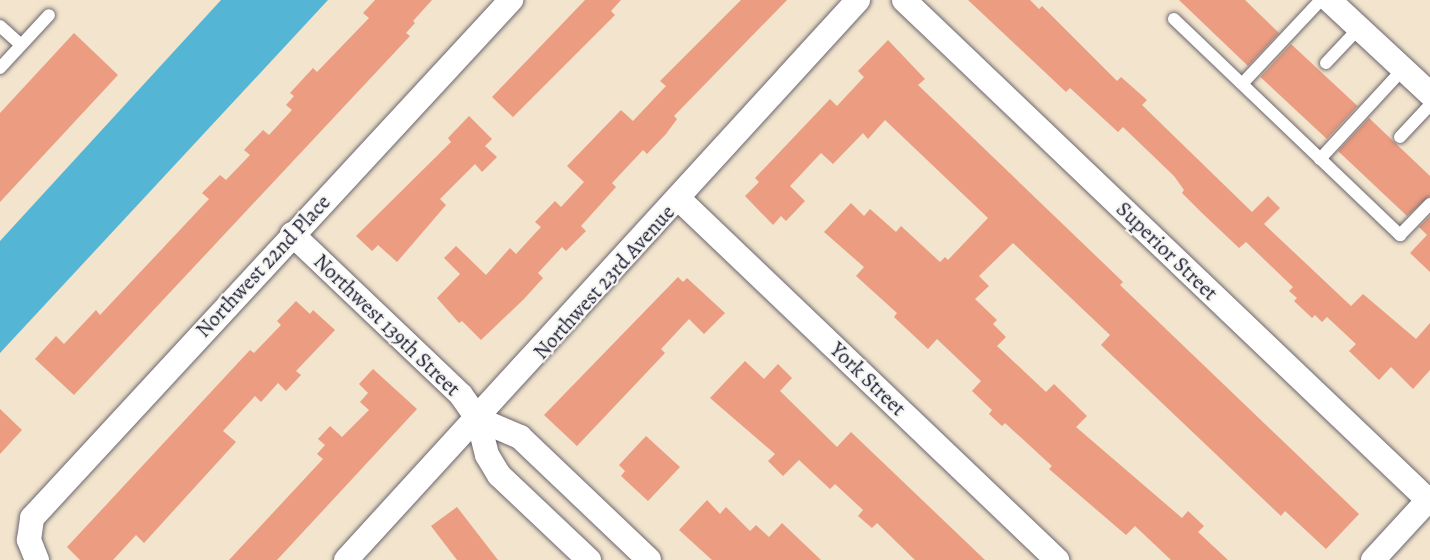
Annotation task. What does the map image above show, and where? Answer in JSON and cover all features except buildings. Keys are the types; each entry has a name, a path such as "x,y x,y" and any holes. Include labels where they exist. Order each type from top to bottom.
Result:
{"street":[{"name":"Northwest 22nd Place","path":"33,550 32,518 292,234 511,0"},
{"name":"Northwest 23rd Avenue","path":"346,560 478,419 858,0"},
{"name":"Superior Street","path":"904,0 1429,500"},
{"path":"1329,0 1430,94"},
{"name":"York Street","path":"679,199 1057,560"},
{"name":"Northwest 139th Street","path":"292,234 461,395 478,419 487,455 499,475 589,560"},
{"path":"478,419 520,437 649,560"},
{"path":"1373,560 1429,500"}],"lane":[{"path":"1242,84 1321,0"},
{"path":"0,68 49,15"},
{"path":"1174,19 1400,235 1430,204"},
{"path":"0,26 21,45"},
{"path":"1326,63 1359,28"},
{"path":"1320,159 1403,69"},
{"path":"1400,137 1430,105"}],"water":[{"path":"221,0 328,0 0,353 0,241"}]}
